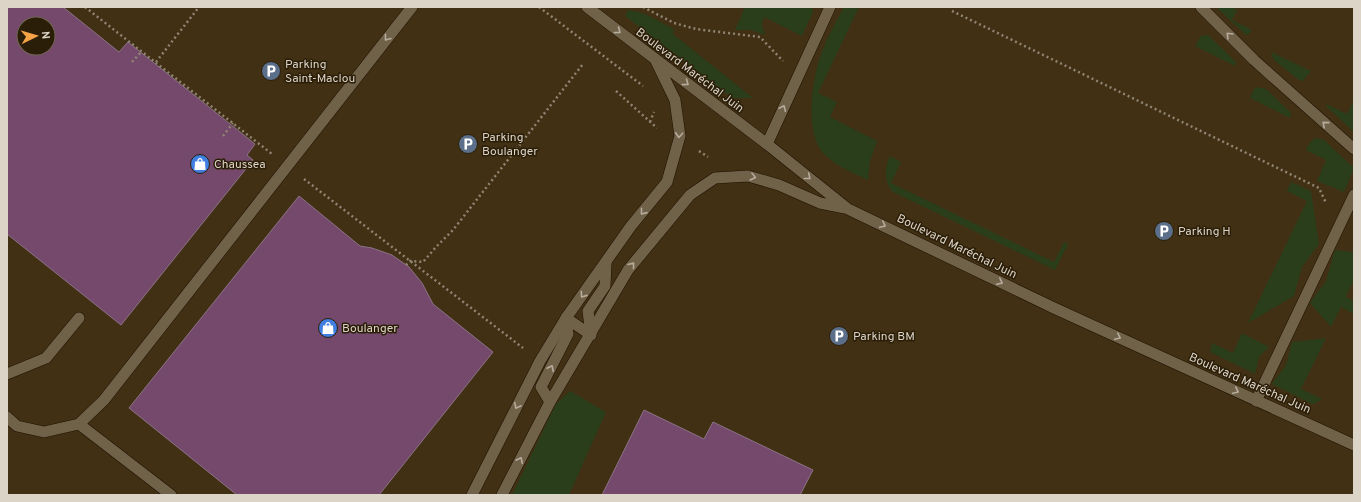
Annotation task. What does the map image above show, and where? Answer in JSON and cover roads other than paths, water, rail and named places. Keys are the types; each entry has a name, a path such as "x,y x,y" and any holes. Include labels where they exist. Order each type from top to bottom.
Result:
{"street":[{"path":"7,417 17,426 44,432 79,424 104,400 412,7"},
{"name":"Boulevard Maréchal Juin","path":"587,7 767,144 848,209 1054,308 1354,445"},
{"path":"767,144 830,7"},
{"path":"1201,7 1254,60 1354,149"},
{"path":"472,495 540,361 566,318 631,226 667,182 680,136 675,100 655,59"},
{"path":"502,495 550,402 591,335 628,270 690,195 714,178 748,176 779,185 820,203 848,209"},
{"path":"1256,401 1354,195"},
{"path":"591,335 588,311 605,286 606,263"},
{"path":"7,374 46,358 79,318"},
{"path":"566,318 591,335"},
{"path":"550,402 541,387 568,334 566,318"},
{"path":"79,424 171,495"}],"place":[{"name":"Parking Saint-Maclou","path":"271,71"},
{"name":"Parking Boulanger","path":"468,144"},
{"name":"Chaussea","path":"200,164"},
{"name":"Parking H","path":"1164,231"},
{"name":"Boulanger","path":"328,328"},
{"name":"Parking BM","path":"839,336"}]}
